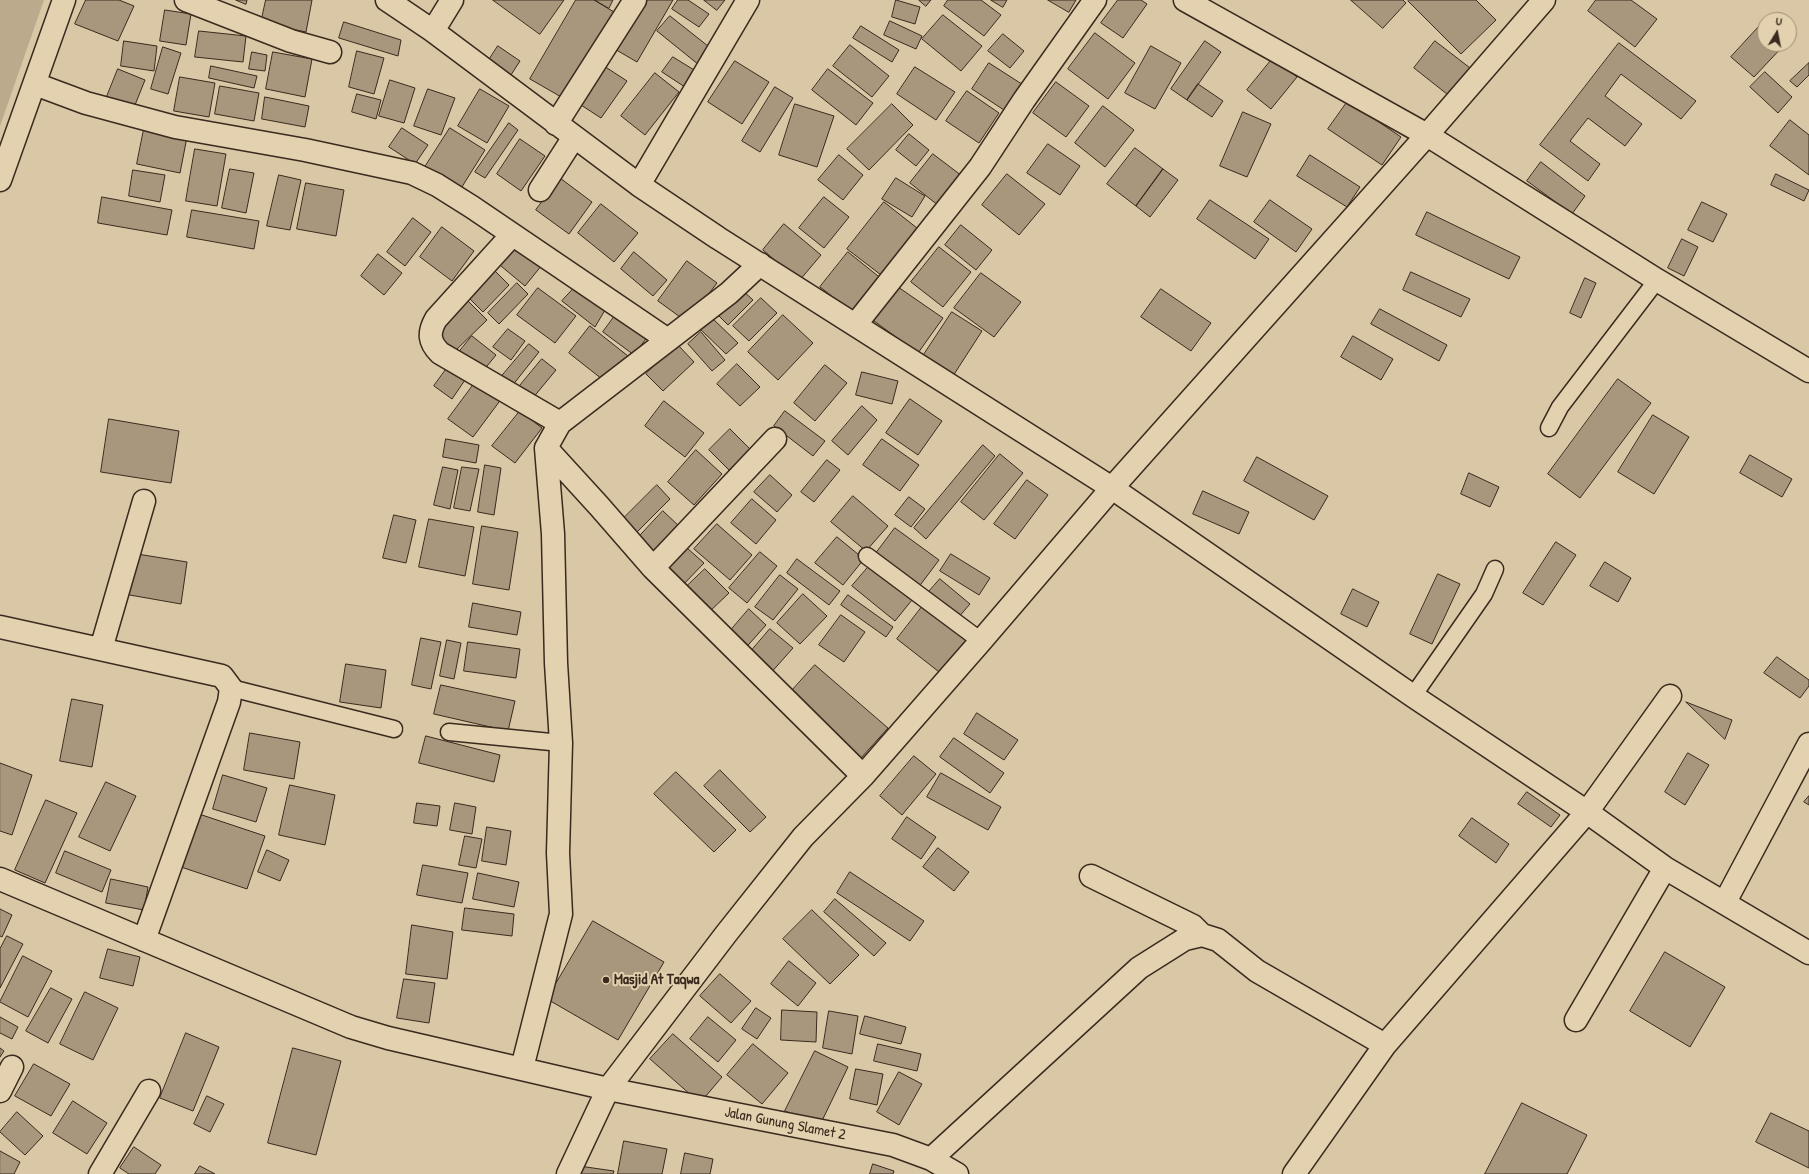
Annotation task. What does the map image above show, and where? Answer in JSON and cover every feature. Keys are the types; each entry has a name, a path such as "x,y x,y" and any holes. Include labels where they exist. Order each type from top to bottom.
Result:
{"street":[{"path":"0,180 64,0"},
{"path":"186,0 291,41 330,52"},
{"path":"387,0 433,32 639,185 760,264 1112,488 1413,696 1587,812 1665,868 1725,902 1809,953"},
{"path":"433,32 452,0"},
{"path":"556,124 635,0"},
{"path":"639,185 748,0"},
{"path":"856,324 980,167 1024,100 1095,0"},
{"path":"1185,0 1427,136 1657,280 1809,371"},
{"path":"568,1174 608,1089 726,934 803,837 863,776 1112,488 1427,136 1544,0"},
{"path":"35,84 86,103 168,125 412,172 438,185 668,340"},
{"path":"540,190 574,137"},
{"path":"512,235 436,319 430,336 432,345 440,354 560,423"},
{"path":"522,1068 561,914 558,853 561,743 556,663 553,534 546,448 560,423 729,293 760,264"},
{"path":"653,568 775,440"},
{"path":"546,448 600,506 653,568 863,776"},
{"path":"101,649 144,501"},
{"path":"0,627 222,676 231,688 229,702 144,940"},
{"path":"1294,1174 1385,1045 1587,812 1670,696"},
{"path":"1725,902 1809,744"},
{"path":"1576,1020 1665,868"},
{"path":"1091,876 1193,926 1202,935 1218,940 1256,971 1385,1045"},
{"name":"Jalan Gunung Slamet 2","path":"0,879 352,1027 388,1038 608,1089 893,1145 931,1159 957,1174"},
{"path":"931,1159 1139,968 1185,939 1202,935"},
{"path":"0,1091 12,1068"},
{"path":"100,1174 149,1091"}],"lane":[{"path":"1549,428 1560,407 1657,280"},
{"path":"867,556 981,641"},
{"path":"1413,696 1484,594 1496,569"},
{"path":"231,688 394,729"},
{"path":"449,732 561,743"}],"shaded area":[{"path":"0,0 44,0 0,126"}],"building":[{"path":"86,0 119,0 134,6 118,41 75,24"},
{"path":"236,0 247,0 246,4"},
{"path":"266,0 312,0 306,32 261,23"},
{"path":"493,0 564,0 540,34"},
{"path":"576,0 594,0 614,12 563,98 530,79"},
{"path":"595,0 613,0 609,8"},
{"path":"642,0 673,0 637,62 613,48"},
{"path":"678,0 688,0 709,14 699,27 672,9"},
{"path":"704,0 725,0 717,10"},
{"path":"896,0 920,7 915,24 892,17"},
{"path":"919,0 931,0 926,6"},
{"path":"948,0 981,0 1001,15 984,36 944,6"},
{"path":"991,0 1007,0 1003,7"},
{"path":"1048,0 1076,0 1069,12"},
{"path":"1118,0 1141,0 1147,4 1123,38 1101,23"},
{"path":"1351,0 1403,0 1406,3 1383,28"},
{"path":"1476,0 1496,20 1461,54 1408,1"},
{"path":"1596,0 1631,0 1657,19 1635,47 1588,11"},
{"path":"165,10 191,14 186,45 160,41"},
{"path":"943,15 982,46 961,71 922,39"},
{"path":"670,16 713,50 699,65 657,31"},
{"path":"890,21 922,36 916,49 884,35"},
{"path":"344,22 401,40 398,56 339,38"},
{"path":"861,26 899,50 892,62 853,38"},
{"path":"1757,29 1757,52 1777,52 1754,77 1731,57"},
{"path":"199,31 246,36 243,62 195,57"},
{"path":"1095,33 1135,63 1108,99 1068,69"},
{"path":"1003,34 1024,51 1010,68 988,51"},
{"path":"124,41 157,46 154,71 121,66"},
{"path":"1205,41 1221,52 1187,100 1171,89"},
{"path":"1435,41 1474,71 1452,98 1414,68"},
{"path":"1619,43 1696,101 1681,119 1621,74 1605,96 1642,124 1625,146 1588,118 1570,141 1600,164 1588,181 1540,145"},
{"path":"850,45 889,76 872,97 833,66"},
{"path":"498,46 520,61 509,78 487,63"},
{"path":"1151,46 1181,63 1155,109 1125,93"},
{"path":"163,47 181,53 168,94 151,89"},
{"path":"357,51 384,58 374,94 349,87"},
{"path":"252,52 267,55 265,71 249,69"},
{"path":"273,52 312,59 305,97 266,89"},
{"path":"673,57 699,73 688,89 662,72"},
{"path":"1273,58 1297,77 1271,109 1247,90"},
{"path":"735,61 769,82 742,124 708,102"},
{"path":"989,63 1028,88 1010,114 972,89"},
{"path":"1809,63 1809,75 1797,87 1790,81"},
{"path":"211,66 257,76 254,88 209,78"},
{"path":"604,66 627,81 601,118 578,103"},
{"path":"915,67 955,92 936,120 897,94"},
{"path":"118,69 145,80 133,110 106,99"},
{"path":"828,69 873,103 856,125 812,90"},
{"path":"1765,72 1792,97 1778,113 1750,87"},
{"path":"655,73 679,92 645,135 621,116"},
{"path":"180,77 215,83 209,117 174,111"},
{"path":"390,80 415,88 404,123 379,116"},
{"path":"1056,82 1089,106 1066,137 1033,113"},
{"path":"1198,84 1223,101 1212,117 1187,100"},
{"path":"220,86 259,93 254,121 215,114"},
{"path":"775,87 793,98 760,152 742,141"},
{"path":"428,89 455,98 441,135 414,126"},
{"path":"480,89 509,106 487,143 458,126"},
{"path":"967,91 999,113 979,143 946,121"},
{"path":"357,94 381,100 376,119 352,112"},
{"path":"265,97 309,106 305,127 262,119"},
{"path":"1348,101 1401,137 1382,165 1328,129"},
{"path":"795,104 834,116 817,167 779,155"},
{"path":"892,104 913,125 869,170 847,149"},
{"path":"1103,106 1134,130 1105,167 1075,143"},
{"path":"1243,112 1271,124 1247,177 1220,166"},
{"path":"1790,120 1809,135 1809,175 1770,146"},
{"path":"509,123 518,130 485,178 475,172"},
{"path":"402,128 428,145 415,164 389,147"},
{"path":"450,128 485,150 460,190 425,167"},
{"path":"144,129 187,137 180,173 137,164"},
{"path":"909,134 929,150 916,166 896,150"},
{"path":"520,139 545,156 521,191 497,174"},
{"path":"1048,144 1080,166 1060,195 1027,173"},
{"path":"1135,148 1163,169 1136,206 1107,184"},
{"path":"195,149 226,154 217,206 186,201"},
{"path":"933,154 962,176 939,206 910,183"},
{"path":"839,155 863,175 843,200 818,180"},
{"path":"1310,155 1360,187 1347,207 1297,176"},
{"path":"1541,162 1585,196 1572,214 1527,181"},
{"path":"230,169 254,173 246,213 222,208"},
{"path":"1163,169 1178,180 1150,217 1136,206"},
{"path":"133,170 165,175 160,202 129,196"},
{"path":"1007,174 1045,204 1019,235 982,205"},
{"path":"1776,174 1809,190 1804,201 1771,185"},
{"path":"279,175 301,180 290,230 267,226"},
{"path":"560,178 592,202 569,234 536,210"},
{"path":"896,178 925,196 912,217 882,199"},
{"path":"306,183 344,190 336,236 297,229"},
{"path":"102,197 172,210 167,235 98,223"},
{"path":"824,197 849,217 824,248 799,228"},
{"path":"1210,200 1269,239 1255,259 1197,219"},
{"path":"1270,200 1312,229 1296,252 1254,222"},
{"path":"884,202 922,232 885,278 847,249"},
{"path":"1702,202 1727,214 1713,242 1688,230"},
{"path":"601,204 638,233 614,262 578,233"},
{"path":"192,210 259,221 254,249 187,237"},
{"path":"1427,212 1520,257 1509,279 1416,235"},
{"path":"413,218 431,232 405,266 387,252"},
{"path":"784,224 821,255 799,281 763,250"},
{"path":"961,225 992,250 976,270 945,245"},
{"path":"442,227 474,251 452,281 420,257"},
{"path":"1682,239 1698,247 1684,276 1668,268"},
{"path":"514,246 542,265 525,286 495,261"},
{"path":"939,247 971,272 943,307 911,282"},
{"path":"634,252 667,280 653,296 621,269"},
{"path":"848,252 883,280 856,315 820,287"},
{"path":"378,254 402,273 384,295 361,276"},
{"path":"687,261 717,283 687,322 658,301"},
{"path":"489,265 509,285 483,312 463,292"},
{"path":"1411,272 1470,299 1461,317 1403,290"},
{"path":"981,273 1021,302 994,337 954,308"},
{"path":"1585,278 1596,283 1581,318 1570,313"},
{"path":"517,283 528,294 499,324 488,313"},
{"path":"576,286 605,310 595,327 562,301"},
{"path":"898,287 943,318 918,353 874,321"},
{"path":"538,288 576,316 555,343 517,315"},
{"path":"1161,289 1211,323 1191,351 1141,317"},
{"path":"742,290 753,300 728,325 717,314"},
{"path":"761,298 777,313 749,341 733,326"},
{"path":"467,300 487,320 455,351 435,332"},
{"path":"1380,309 1447,345 1439,361 1371,324"},
{"path":"952,312 982,331 953,376 923,356"},
{"path":"617,313 648,336 634,355 603,332"},
{"path":"783,315 813,343 778,380 748,352"},
{"path":"710,316 738,343 726,354 699,328"},
{"path":"590,326 628,356 607,383 569,353"},
{"path":"508,329 525,341 511,360 493,347"},
{"path":"701,332 725,360 712,371 688,344"},
{"path":"472,336 496,355 483,371 459,352"},
{"path":"1353,336 1393,359 1381,380 1341,357"},
{"path":"529,344 539,352 512,386 501,377"},
{"path":"677,344 694,362 663,391 646,374"},
{"path":"542,359 556,370 532,399 518,388"},
{"path":"450,364 467,377 452,399 434,386"},
{"path":"737,364 760,387 740,406 717,384"},
{"path":"825,365 847,383 815,421 794,403"},
{"path":"862,372 898,381 892,404 856,395"},
{"path":"1618,379 1651,403 1580,498 1548,474"},
{"path":"477,380 502,398 473,437 448,419"},
{"path":"910,399 942,421 918,455 886,433"},
{"path":"664,401 704,433 685,457 645,426"},
{"path":"862,406 877,420 848,455 832,441"},
{"path":"520,411 542,428 515,463 492,446"},
{"path":"785,411 825,441 813,456 774,426"},
{"path":"1653,415 1689,437 1654,494 1618,472"},
{"path":"109,419 179,431 171,483 101,472"},
{"path":"730,429 750,449 729,470 709,450"},
{"path":"446,439 479,445 476,463 443,457"},
{"path":"882,439 919,465 900,491 863,465"},
{"path":"983,445 995,456 926,539 914,528"},
{"path":"696,450 722,474 694,505 668,482"},
{"path":"1000,454 1023,473 984,520 961,502"},
{"path":"1750,455 1792,479 1782,497 1740,473"},
{"path":"1257,457 1328,496 1314,520 1244,481"},
{"path":"827,460 840,470 814,502 801,492"},
{"path":"485,465 501,468 494,515 478,512"},
{"path":"443,467 458,470 450,509 434,505"},
{"path":"462,467 479,469 470,511 454,508"},
{"path":"1469,473 1499,487 1490,507 1461,494"},
{"path":"770,475 792,495 777,512 754,492"},
{"path":"1027,480 1048,495 1015,539 994,524"},
{"path":"657,485 670,499 633,536 620,522"},
{"path":"1203,491 1249,512 1239,534 1193,514"},
{"path":"853,496 888,526 866,551 831,522"},
{"path":"909,497 925,509 911,527 895,515"},
{"path":"752,499 776,520 756,544 731,523"},
{"path":"663,511 680,527 652,556 636,540"},
{"path":"394,515 416,520 406,563 383,558"},
{"path":"429,519 474,527 465,576 419,567"},
{"path":"717,524 752,555 730,580 694,549"},
{"path":"482,526 518,532 509,590 473,584"},
{"path":"895,528 939,560 918,588 874,556"},
{"path":"837,537 864,559 843,585 815,563"},
{"path":"1556,542 1576,555 1543,605 1523,593"},
{"path":"687,548 704,563 682,586 665,571"},
{"path":"760,552 777,566 747,603 729,588"},
{"path":"131,553 187,562 181,604 124,594"},
{"path":"951,554 990,578 979,595 940,571"},
{"path":"797,559 840,591 829,605 787,573"},
{"path":"1605,562 1631,578 1618,602 1590,586"},
{"path":"870,565 912,600 895,621 852,586"},
{"path":"705,569 729,593 707,614 683,590"},
{"path":"1438,574 1460,584 1432,644 1410,634"},
{"path":"780,575 798,589 773,620 755,607"},
{"path":"940,579 970,604 957,619 927,594"},
{"path":"1353,589 1379,602 1367,627 1341,614"},
{"path":"803,594 827,616 800,644 777,623"},
{"path":"848,595 893,627 886,637 841,605"},
{"path":"473,603 521,612 517,635 469,627"},
{"path":"925,603 971,640 943,675 897,639"},
{"path":"749,609 766,625 742,652 725,637"},
{"path":"841,615 865,632 844,662 819,645"},
{"path":"770,629 793,648 769,675 747,656"},
{"path":"421,638 441,642 431,689 412,685"},
{"path":"447,640 461,643 454,679 440,676"},
{"path":"468,642 520,649 516,678 464,671"},
{"path":"1777,657 1809,680 1809,686 1800,698 1764,673"},
{"path":"346,664 386,670 381,708 340,702"},
{"path":"815,665 888,728 861,758 788,695"},
{"path":"441,685 515,701 508,731 434,714"},
{"path":"72,699 103,705 92,767 60,761"},
{"path":"1686,702 1732,720 1725,739"},
{"path":"977,713 1018,740 1004,760 964,734"},
{"path":"250,733 300,742 294,779 244,770"},
{"path":"426,736 500,755 494,782 419,763"},
{"path":"954,738 1004,773 990,793 940,757"},
{"path":"1688,753 1709,765 1685,805 1665,792"},
{"path":"914,756 936,774 902,815 880,796"},
{"path":"0,763 32,775 12,835 0,831"},
{"path":"720,770 766,817 750,832 704,786"},
{"path":"676,772 736,830 714,852 654,794"},
{"path":"941,773 1001,807 988,830 927,797"},
{"path":"223,775 267,788 256,822 213,809"},
{"path":"106,782 136,796 110,851 79,837"},
{"path":"290,785 335,795 325,845 279,835"},
{"path":"1527,792 1560,815 1551,827 1518,804"},
{"path":"1809,796 1809,805 1804,802"},
{"path":"46,800 77,813 45,883 15,870"},
{"path":"417,803 440,806 437,826 414,823"},
{"path":"455,803 476,807 472,834 450,830"},
{"path":"199,814 265,836 247,889 181,867"},
{"path":"907,817 936,837 921,859 892,839"},
{"path":"1472,818 1509,844 1496,863 1459,836"},
{"path":"487,827 511,831 506,865 482,861"},
{"path":"465,836 482,839 476,868 459,865"},
{"path":"938,848 969,872 954,891 923,867"},
{"path":"267,850 289,860 280,881 258,872"},
{"path":"65,851 111,870 102,892 56,873"},
{"path":"423,865 468,873 462,903 417,895"},
{"path":"850,872 924,921 910,941 837,893"},
{"path":"478,873 519,882 514,907 473,899"},
{"path":"111,879 148,887 144,910 106,903"},
{"path":"835,899 886,943 874,956 824,912"},
{"path":"465,908 514,914 512,936 462,930"},
{"path":"0,909 12,915 2,937 0,936"},
{"path":"812,910 859,955 830,984 783,939"},
{"name":"Masjid At Taqwa","path":"593,921 664,962 618,1040 547,999"},
{"path":"412,925 453,932 447,979 406,974"},
{"path":"7,936 23,944 0,988 0,949"},
{"path":"108,949 140,957 133,986 100,978"},
{"path":"1665,952 1725,987 1690,1047 1630,1011"},
{"path":"23,956 52,971 28,1017 0,1002"},
{"path":"789,961 816,983 798,1006 771,984"},
{"path":"720,974 751,1001 731,1023 700,996"},
{"path":"404,979 435,983 429,1023 397,1018"},
{"path":"51,988 72,999 48,1043 26,1031"},
{"path":"85,992 118,1008 93,1060 60,1044"},
{"path":"756,1008 771,1018 757,1039 742,1029"},
{"path":"782,1010 817,1012 816,1042 781,1040"},
{"path":"829,1011 858,1016 852,1054 823,1048"},
{"path":"865,1016 906,1027 901,1044 860,1034"},
{"path":"0,1017 18,1027 12,1039 0,1033"},
{"path":"708,1017 736,1040 718,1062 690,1039"},
{"path":"186,1033 219,1047 193,1111 160,1098"},
{"path":"673,1034 722,1077 700,1103 650,1059"},
{"path":"753,1044 788,1073 762,1104 727,1075"},
{"path":"878,1044 921,1054 917,1071 874,1061"},
{"path":"0,1048 4,1051 0,1057"},
{"path":"293,1048 341,1061 316,1155 268,1143"},
{"path":"815,1051 848,1067 819,1127 785,1111"},
{"path":"34,1064 70,1084 51,1116 15,1096"},
{"path":"856,1069 883,1074 877,1105 850,1099"},
{"path":"899,1072 922,1084 899,1125 877,1112"},
{"path":"207,1096 224,1104 210,1132 194,1124"},
{"path":"73,1101 107,1123 87,1154 53,1133"},
{"path":"1522,1103 1587,1135 1567,1174 1485,1174"},
{"path":"17,1112 43,1136 25,1155 0,1132"},
{"path":"1771,1113 1809,1131 1809,1168 1756,1142"},
{"path":"624,1141 667,1149 662,1174 618,1174"},
{"path":"134,1147 161,1165 155,1174 129,1174 120,1168"},
{"path":"0,1151 20,1162 14,1174 0,1174"},
{"path":"685,1153 713,1159 710,1174 681,1174"},
{"path":"873,1164 894,1171 893,1174 870,1174"},
{"path":"200,1166 215,1174 195,1174"},
{"path":"579,1166 614,1171 613,1174 578,1174"}],"place":[{"name":"Masjid At Taqwa","path":"606,980"}]}
